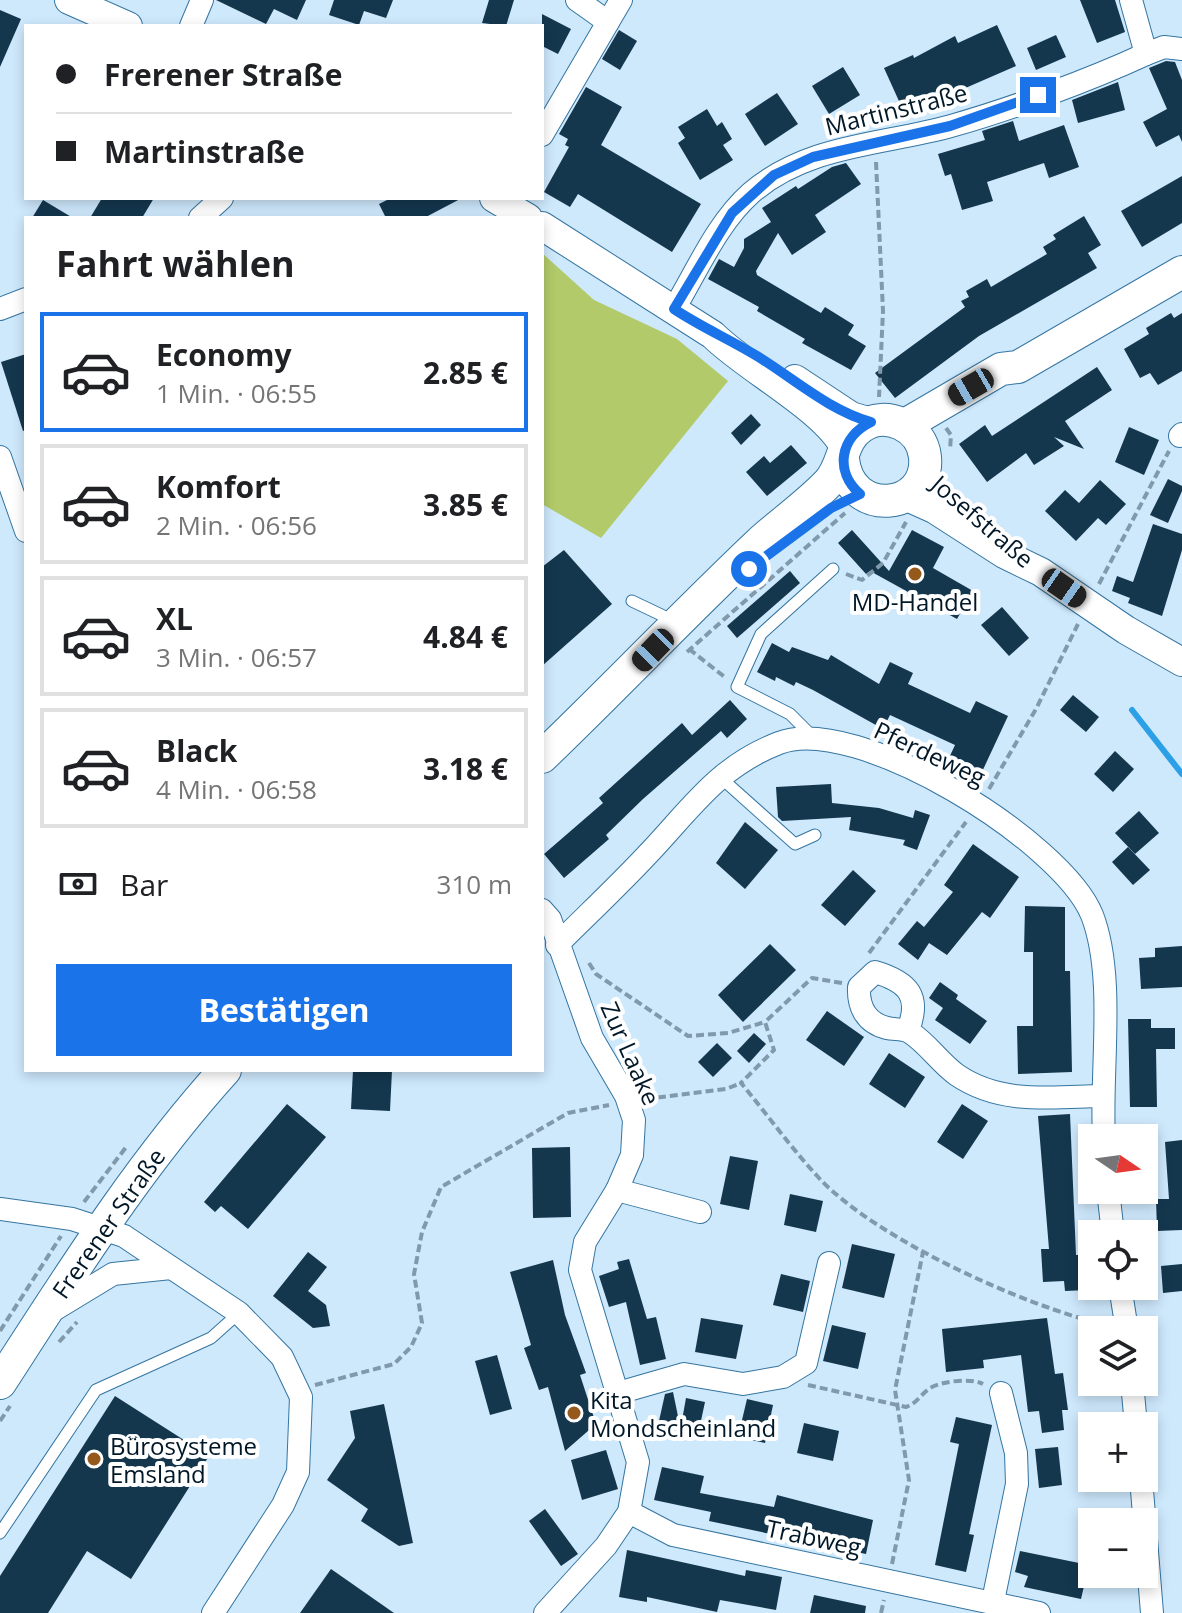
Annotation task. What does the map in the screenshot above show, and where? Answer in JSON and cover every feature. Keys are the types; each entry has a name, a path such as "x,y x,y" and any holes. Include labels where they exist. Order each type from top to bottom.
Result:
{"main road":[{"path":"917,447 1001,369 1018,367 1182,272"},
{"path":"544,755 761,542 830,481 853,433 871,422 894,420 917,447 912,508 860,494 848,481 844,454"},
{"path":"716,588 749,569 831,508 860,494"},
{"name":"Frerener Straße","path":"7,1391 51,1330 87,1223 223,1072"}],"street":[{"path":"69,0 123,24"},
{"path":"192,24 202,0"},
{"path":"577,0 608,22"},
{"path":"544,132 621,0"},
{"path":"1131,0 1146,54"},
{"name":"Martinstraße","path":"674,309 732,213 774,175 803,161 950,126 1164,47 1182,49"},
{"path":"202,216 220,200"},
{"path":"502,200 525,216"},
{"path":"544,227 713,335 730,352 828,425 844,454"},
{"path":"0,309 24,300"},
{"path":"713,335 737,344 851,416 871,422"},
{"name":"Josefstraße","path":"917,447 937,488 1016,546 1041,572"},
{"path":"0,457 24,525"},
{"name":"Josefstraße","path":"912,508 1041,572 1182,662"},
{"name":"Pferdeweg","path":"556,937 720,777 781,742 813,737 835,739 930,778 980,803 1046,856 1073,883 1092,916 1101,963 1107,1034 1102,1096 1103,1124"},
{"path":"544,912 550,919 556,937"},
{"name":"Zur Laake","path":"545,1613 589,1566 629,1512 638,1462 580,1270 585,1242 617,1190 632,1155 634,1120 628,1101 592,1038 556,937"},
{"path":"908,1030 916,1010 911,994 893,977 875,972 859,987 858,1004 868,1018 884,1028 908,1030 957,1075 991,1093 1014,1098 1102,1096"},
{"path":"617,1190 700,1212"},
{"path":"0,1209 87,1223 124,1236 239,1313 282,1357 298,1390 301,1409 298,1472 283,1505 213,1613"},
{"path":"618,1393 684,1374 743,1384 783,1377 806,1363 829,1263"},
{"path":"51,1330 99,1279 138,1268 171,1268"},
{"path":"993,1601 1017,1484 1016,1453 1001,1393"},
{"path":"1142,1492 1152,1613"},
{"name":"Trabweg","path":"629,1512 673,1535 1039,1613"}],"lane":[{"path":"737,687 761,634 833,569"},
{"path":"632,601 673,628"},
{"name":"Pferdeweg","path":"737,687 790,714 813,737"},
{"path":"720,777 795,844 815,835"},
{"path":"0,1533 96,1390 211,1338 239,1313"}],"path":[{"path":"871,422 879,405 883,326 875,142"},
{"path":"556,937 596,974 688,1036 728,1033 765,1022 812,978 859,987 864,961 980,803 1036,709 1168,452 1181,435"},
{"path":"833,569 862,580 883,563 912,508"},
{"path":"750,595 839,519"},
{"path":"673,628 737,687"},
{"path":"298,1390 394,1364 411,1347 422,1323 414,1274 422,1232 441,1187 568,1113 628,1101 726,1089 741,1083 774,1050 765,1022"},
{"path":"741,1083 820,1179 848,1203 940,1262 1078,1317"},
{"path":"0,1331 87,1223 106,1172"},
{"path":"881,1613 909,1480 895,1405 923,1252"},
{"path":"51,1330 80,1318"},
{"path":"783,1377 895,1405 914,1404 934,1385 977,1381 1001,1393"},
{"path":"0,1421 7,1391"}],"green space":[{"path":"544,255 594,300 677,339 728,381 601,538 544,505"}],"building":[{"path":"216,0 306,0 297,20 274,9 266,24"},
{"path":"334,0 393,0 386,18 364,11 359,24 356,24 329,15"},
{"path":"489,0 514,0 507,24 482,23"},
{"path":"1080,0 1115,0 1125,32 1097,43"},
{"path":"0,10 21,19 0,67"},
{"path":"542,14 571,29 558,54 544,47"},
{"path":"997,25 1016,66 954,93 951,88 903,110 884,68 913,55 914,58 955,36 958,43"},
{"path":"619,30 637,41 620,70 602,59"},
{"path":"1056,35 1066,57 1036,70 1027,48"},
{"path":"1166,61 1175,62 1182,80 1182,142 1179,135 1156,147 1143,122 1167,109 1149,68"},
{"path":"843,67 860,95 829,114 812,86"},
{"path":"1118,82 1125,110 1078,123 1072,100"},
{"path":"586,87 622,107 601,145 701,204 672,252 578,194 570,207 544,192 569,147 565,145 568,139 559,134"},
{"path":"777,93 798,124 765,146 745,114"},
{"path":"707,109 717,126 722,122 732,139 723,145 733,160 700,180 678,143 685,138 678,127"},
{"path":"1013,121 1019,141 1064,125 1079,167 1049,178 1044,163 987,182 993,201 962,210 951,174 945,176 938,154 985,140 982,131"},
{"path":"846,163 861,184 815,215 826,232 792,255 778,233 756,271 757,275 821,313 825,307 854,325 848,335 866,346 851,370 802,343 805,339 757,311 759,307 708,279 719,259 734,267 744,248 744,239 771,222 762,208 796,186 798,189 832,167"},
{"path":"1182,176 1182,223 1142,247 1121,211"},
{"path":"43,200 70,216 33,216"},
{"path":"101,200 153,200 143,216 91,216"},
{"path":"387,200 458,200 428,216 385,216 379,204"},
{"path":"1084,216 1101,245 1088,253 1097,268 979,336 895,398 875,373 965,307 961,301 969,297 966,291 987,279 991,287 1047,254 1043,247 1056,239 1053,235"},
{"path":"1171,313 1174,318 1182,313 1182,371 1158,385 1150,373 1140,378 1124,349 1149,334 1146,328"},
{"path":"24,355 23,431 1,362"},
{"path":"1097,367 1112,390 1065,421 1084,449 1054,437 1064,446 1034,465 1026,453 987,482 959,444 985,425 992,436"},
{"path":"751,414 761,425 741,445 731,433"},
{"path":"1129,427 1159,440 1144,475 1115,462"},
{"path":"791,445 807,463 767,496 746,472 764,456 770,463"},
{"path":"1168,479 1182,486 1182,491 1168,523 1150,515"},
{"path":"1100,480 1126,504 1106,525 1098,518 1076,541 1045,511 1065,490 1079,503"},
{"path":"1153,524 1182,534 1182,550 1162,616 1128,603 1130,598 1112,591 1117,576 1133,582"},
{"name":"MD-Handel","path":"852,530 889,571 912,530 944,547 933,568 973,591 957,619 870,571 866,574 838,543"},
{"path":"564,550 612,604 544,664 544,565"},
{"path":"790,571 800,583 737,638 727,626"},
{"path":"1002,607 1029,638 1009,656 981,625"},
{"path":"772,643 789,652 792,647 828,660 831,655 879,684 890,662 913,673 908,684 970,713 976,701 1008,716 981,774 949,758 955,745 890,715 883,729 796,682 794,686 757,672"},
{"path":"1073,695 1099,717 1086,732 1060,710"},
{"path":"730,700 747,719 727,738 721,731 643,799 606,835 609,839 564,878 544,854 603,803 599,798 682,723 692,735"},
{"path":"1115,751 1134,769 1113,792 1094,774"},
{"path":"831,784 832,803 879,808 913,818 915,810 930,815 917,850 903,845 905,840 849,830 851,817 782,821 778,817 776,787"},
{"path":"1139,811 1159,833 1135,854 1115,833"},
{"path":"745,822 778,850 745,889 716,863"},
{"path":"973,844 1019,877 990,918 982,912 947,955 929,943 918,960 898,944 917,921 924,927 953,892 944,885"},
{"path":"1128,847 1150,870 1133,885 1112,862"},
{"path":"853,870 876,891 845,926 821,905"},
{"path":"1025,906 1065,907 1065,971 1070,971 1072,1072 1018,1074 1017,1026 1033,1026 1033,952 1024,952"},
{"path":"770,944 796,970 743,1022 718,995"},
{"path":"1182,946 1182,987 1141,989 1139,958 1155,957 1155,948"},
{"path":"940,982 958,995 956,999 987,1021 970,1044 935,1020 943,1008 929,998"},
{"path":"827,1011 864,1037 844,1066 806,1040"},
{"path":"1128,1019 1151,1019 1151,1028 1175,1028 1175,1049 1156,1049 1157,1107 1130,1107"},
{"path":"754,1033 766,1044 749,1063 737,1051"},
{"path":"717,1043 732,1058 713,1077 698,1062"},
{"path":"889,1053 925,1077 905,1108 869,1084"},
{"path":"353,1072 392,1072 390,1111 351,1109"},
{"path":"287,1104 326,1137 248,1229 221,1206 215,1212 204,1202"},
{"path":"962,1104 988,1121 963,1159 937,1142"},
{"path":"1070,1114 1078,1290 1065,1291 1064,1281 1043,1282 1041,1249 1049,1249 1038,1116"},
{"path":"1182,1140 1182,1230 1158,1231 1156,1204 1158,1199 1169,1199 1165,1142"},
{"path":"570,1147 571,1217 533,1218 532,1148"},
{"path":"730,1156 758,1161 749,1210 720,1204"},
{"path":"790,1194 823,1201 816,1232 784,1225"},
{"path":"852,1244 895,1254 884,1298 842,1288"},
{"path":"308,1252 327,1267 308,1291 326,1305 330,1326 313,1328 273,1296"},
{"path":"629,1259 647,1319 656,1317 666,1359 640,1365 626,1302 609,1307 599,1276 619,1269 617,1262"},
{"path":"553,1260 565,1315 586,1373 580,1375 596,1424 565,1451 548,1387 539,1390 524,1348 531,1345 510,1272"},
{"path":"1182,1264 1182,1291 1163,1293 1161,1266"},
{"path":"781,1274 810,1281 803,1312 773,1305"},
{"path":"701,1318 743,1325 736,1359 695,1352"},
{"path":"1047,1318 1055,1374 1063,1373 1068,1410 1062,1410 1064,1430 1042,1433 1039,1411 1028,1412 1021,1355 983,1360 984,1368 946,1372 942,1329"},
{"path":"832,1325 866,1333 858,1369 823,1361"},
{"path":"497,1355 512,1409 490,1415 475,1361"},
{"path":"673,1392 680,1426 659,1421 665,1394"},
{"path":"115,1396 209,1456 131,1579 87,1551 48,1613 0,1613 0,1576"},
{"path":"686,1398 705,1402 699,1430 681,1426"},
{"path":"747,1399 773,1405 765,1443 738,1437"},
{"path":"384,1404 413,1543 399,1546 361,1521 368,1509 327,1480 355,1438 350,1411"},
{"path":"956,1417 992,1425 969,1534 974,1535 966,1572 935,1565 959,1444 950,1442"},
{"path":"804,1423 839,1431 833,1461 797,1453"},
{"path":"1058,1447 1062,1485 1039,1488 1035,1449"},
{"path":"606,1450 618,1489 582,1500 571,1460"},
{"path":"662,1467 704,1476 700,1493 774,1507 777,1495 873,1520 866,1554 709,1521 711,1512 654,1500"},
{"path":"545,1509 578,1554 561,1566 529,1521"},
{"path":"627,1550 745,1576 746,1570 782,1577 776,1610 720,1600 717,1612 647,1597 647,1602 619,1597"},
{"path":"1020,1551 1078,1563 1078,1588 1084,1588 1081,1599 1024,1587 1028,1576 1015,1572"},
{"path":"331,1569 394,1613 300,1613"},
{"path":"814,1595 866,1606 865,1613 810,1613"}],"waterway":[{"path":"1132,710 1182,774"}],"place":[{"name":"MD-Handel","path":"915,574"},
{"name":"Kita Mondscheinland","path":"574,1413"},
{"name":"Bürosysteme Emsland","path":"94,1459"}],"route":[{"path":"749,569 831,508 860,494 848,481 843,459 853,433 871,422 851,416 757,356 713,335 674,309 732,213 774,175 813,157 950,126 1038,95"}]}
